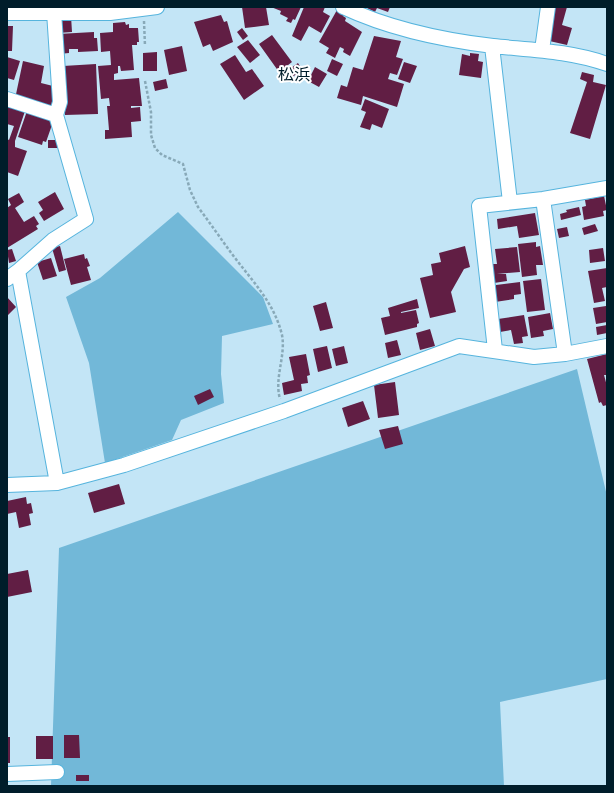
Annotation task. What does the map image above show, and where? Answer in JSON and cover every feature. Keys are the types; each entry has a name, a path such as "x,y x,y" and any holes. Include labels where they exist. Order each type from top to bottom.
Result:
{"street":[{"path":"343,7 369,19 431,36 492,46 542,50 591,58 607,64"},
{"path":"542,50 548,7"},
{"path":"7,13 110,13 148,8"},
{"path":"54,12 60,102 56,115 86,219 53,240 12,275 57,483"},
{"path":"492,46 510,202"},
{"path":"7,99 56,115"},
{"path":"495,350 479,206 543,199 607,188"},
{"path":"543,199 565,354"},
{"path":"7,486 57,483 124,465 284,411 460,346 534,357 565,354 607,346"},
{"path":"7,774 57,772"}],"path":[{"path":"145,46 148,8"},
{"path":"145,81 151,112 151,135 155,148 162,154 183,164 190,190 198,207 266,297 277,316 282,337 282,364 277,389 284,411"}],"shaded area":[{"path":"178,212 263,297 273,324 222,336 221,374 224,403 181,420 172,440 105,463 89,363 66,297 100,278"},
{"path":"577,369 607,496 607,679 500,702 504,786 51,786 59,548"}],"building":[{"path":"242,7 266,7 269,25 245,28"},
{"path":"271,7 301,7 295,20 293,19 291,23 286,21 288,18 280,14 281,11"},
{"path":"304,7 325,7 323,12 330,16 321,33 309,26 301,41 292,36"},
{"path":"365,7 390,7 388,12 377,8 375,12"},
{"path":"549,7 567,7 562,25 572,28 567,45 545,40"},
{"path":"337,10 344,14 343,16 346,18 345,21 362,32 350,56 343,52 344,49 340,47 335,58 326,53 329,48 319,42"},
{"path":"221,15 224,22 227,21 233,42 213,51 210,44 203,47 194,22"},
{"path":"71,16 72,32 58,33 57,17"},
{"path":"125,22 126,25 129,24 129,28 138,28 139,42 137,42 137,45 132,45 134,70 121,71 120,66 118,66 118,73 114,74 114,80 139,78 142,106 131,106 131,108 140,107 141,121 131,122 132,137 105,139 105,130 109,130 107,106 110,106 109,98 101,99 98,66 111,65 110,51 101,52 100,33 113,32 113,23"},
{"path":"7,26 13,26 12,51 7,51"},
{"path":"242,28 248,36 243,40 237,32"},
{"path":"94,32 94,38 97,38 98,51 78,52 78,49 69,49 69,53 59,54 58,34"},
{"path":"272,35 292,62 279,72 259,44"},
{"path":"374,36 401,41 396,57 403,59 397,75 390,73 388,79 404,84 397,107 363,96 361,105 337,98 341,85 347,87 353,67 363,70"},
{"path":"248,40 260,55 250,63 237,47"},
{"path":"182,46 187,71 169,75 164,50"},
{"path":"157,52 157,71 143,71 143,53"},
{"path":"470,53 479,54 478,61 483,62 481,78 459,75 462,54 470,56"},
{"path":"235,55 246,72 252,69 264,86 244,100 220,64"},
{"path":"7,57 20,61 14,80 7,78"},
{"path":"332,59 343,64 337,76 327,71"},
{"path":"23,61 44,66 41,83 57,87 52,108 15,99"},
{"path":"404,62 417,66 410,83 398,79"},
{"path":"298,63 302,70 287,81 282,74"},
{"path":"96,64 98,114 65,115 63,66"},
{"path":"315,67 327,74 319,87 308,81"},
{"path":"582,72 594,75 593,82 606,85 590,139 570,133 587,82 580,79"},
{"path":"166,79 168,88 155,91 153,82"},
{"path":"365,99 389,109 382,128 372,124 370,130 360,127 366,112 361,110"},
{"path":"7,102 26,108 15,141 15,147 27,151 18,176 7,172 7,139 9,140 14,126 7,124"},
{"path":"27,111 51,114 49,121 53,122 46,142 43,141 42,145 18,137"},
{"path":"48,140 57,140 57,148 48,148"},
{"path":"55,192 64,209 44,221 39,213 43,210 38,202"},
{"path":"19,193 24,202 15,208 24,222 34,216 39,224 36,226 38,229 7,248 7,208 11,205 8,199"},
{"path":"604,196 607,210 603,211 604,216 584,220 582,207 586,206 585,200"},
{"path":"579,207 581,215 561,220 560,214 567,212 566,210"},
{"path":"535,213 539,235 519,238 517,226 498,229 497,219"},
{"path":"595,224 598,231 584,235 582,228"},
{"path":"567,227 569,236 559,238 557,229"},
{"path":"536,242 536,247 540,246 543,265 536,265 537,275 522,277 518,244"},
{"path":"60,246 66,270 59,272 52,248"},
{"path":"465,246 470,267 464,269 451,292 456,312 430,318 420,278 433,275 431,264 441,262 439,253"},
{"path":"517,247 520,272 497,274 506,274 507,281 494,283 491,264 497,264 495,249"},
{"path":"603,248 605,261 590,263 589,250"},
{"path":"12,249 16,261 9,263 7,250"},
{"path":"84,254 85,259 87,258 90,266 87,267 91,280 71,285 64,259"},
{"path":"51,258 57,276 43,280 37,262"},
{"path":"607,268 607,287 602,288 605,301 594,303 588,271"},
{"path":"541,279 545,310 527,312 523,281"},
{"path":"520,282 521,294 514,295 514,299 495,302 496,285"},
{"path":"7,297 16,307 7,316"},
{"path":"417,299 419,308 401,313 416,310 419,323 417,324 417,327 385,335 381,318 390,316 388,308"},
{"path":"326,302 333,328 320,331 313,306"},
{"path":"606,306 607,322 596,324 593,308"},
{"path":"550,313 553,329 543,331 544,336 531,338 528,317"},
{"path":"524,315 528,336 522,337 523,343 514,344 511,330 500,332 498,319"},
{"path":"607,325 607,333 597,335 596,327"},
{"path":"430,329 435,346 420,350 416,333"},
{"path":"397,340 401,355 388,358 385,343"},
{"path":"327,346 332,368 318,372 313,349"},
{"path":"344,346 348,363 336,366 332,349"},
{"path":"306,354 310,375 307,376 308,383 301,384 302,391 284,395 282,383 294,380 289,357"},
{"path":"607,354 607,375 604,375 607,386 607,405 603,406 601,402 599,403 587,359"},
{"path":"395,382 399,415 378,418 374,385"},
{"path":"210,389 214,397 198,405 194,396"},
{"path":"363,401 370,419 348,427 342,408"},
{"path":"398,426 403,444 385,449 379,430"},
{"path":"119,484 125,504 94,513 88,493"},
{"path":"26,497 27,504 31,503 33,513 29,514 31,525 19,528 16,512 7,514 7,501"},
{"path":"28,570 32,592 7,597 7,574"},
{"path":"64,735 79,735 80,758 64,758"},
{"path":"36,736 53,736 53,759 36,759"},
{"path":"7,737 10,737 10,763 7,763"},
{"path":"76,775 89,775 89,781 76,781"}],"district":[{"name":"松浜","path":"294,74"}]}
